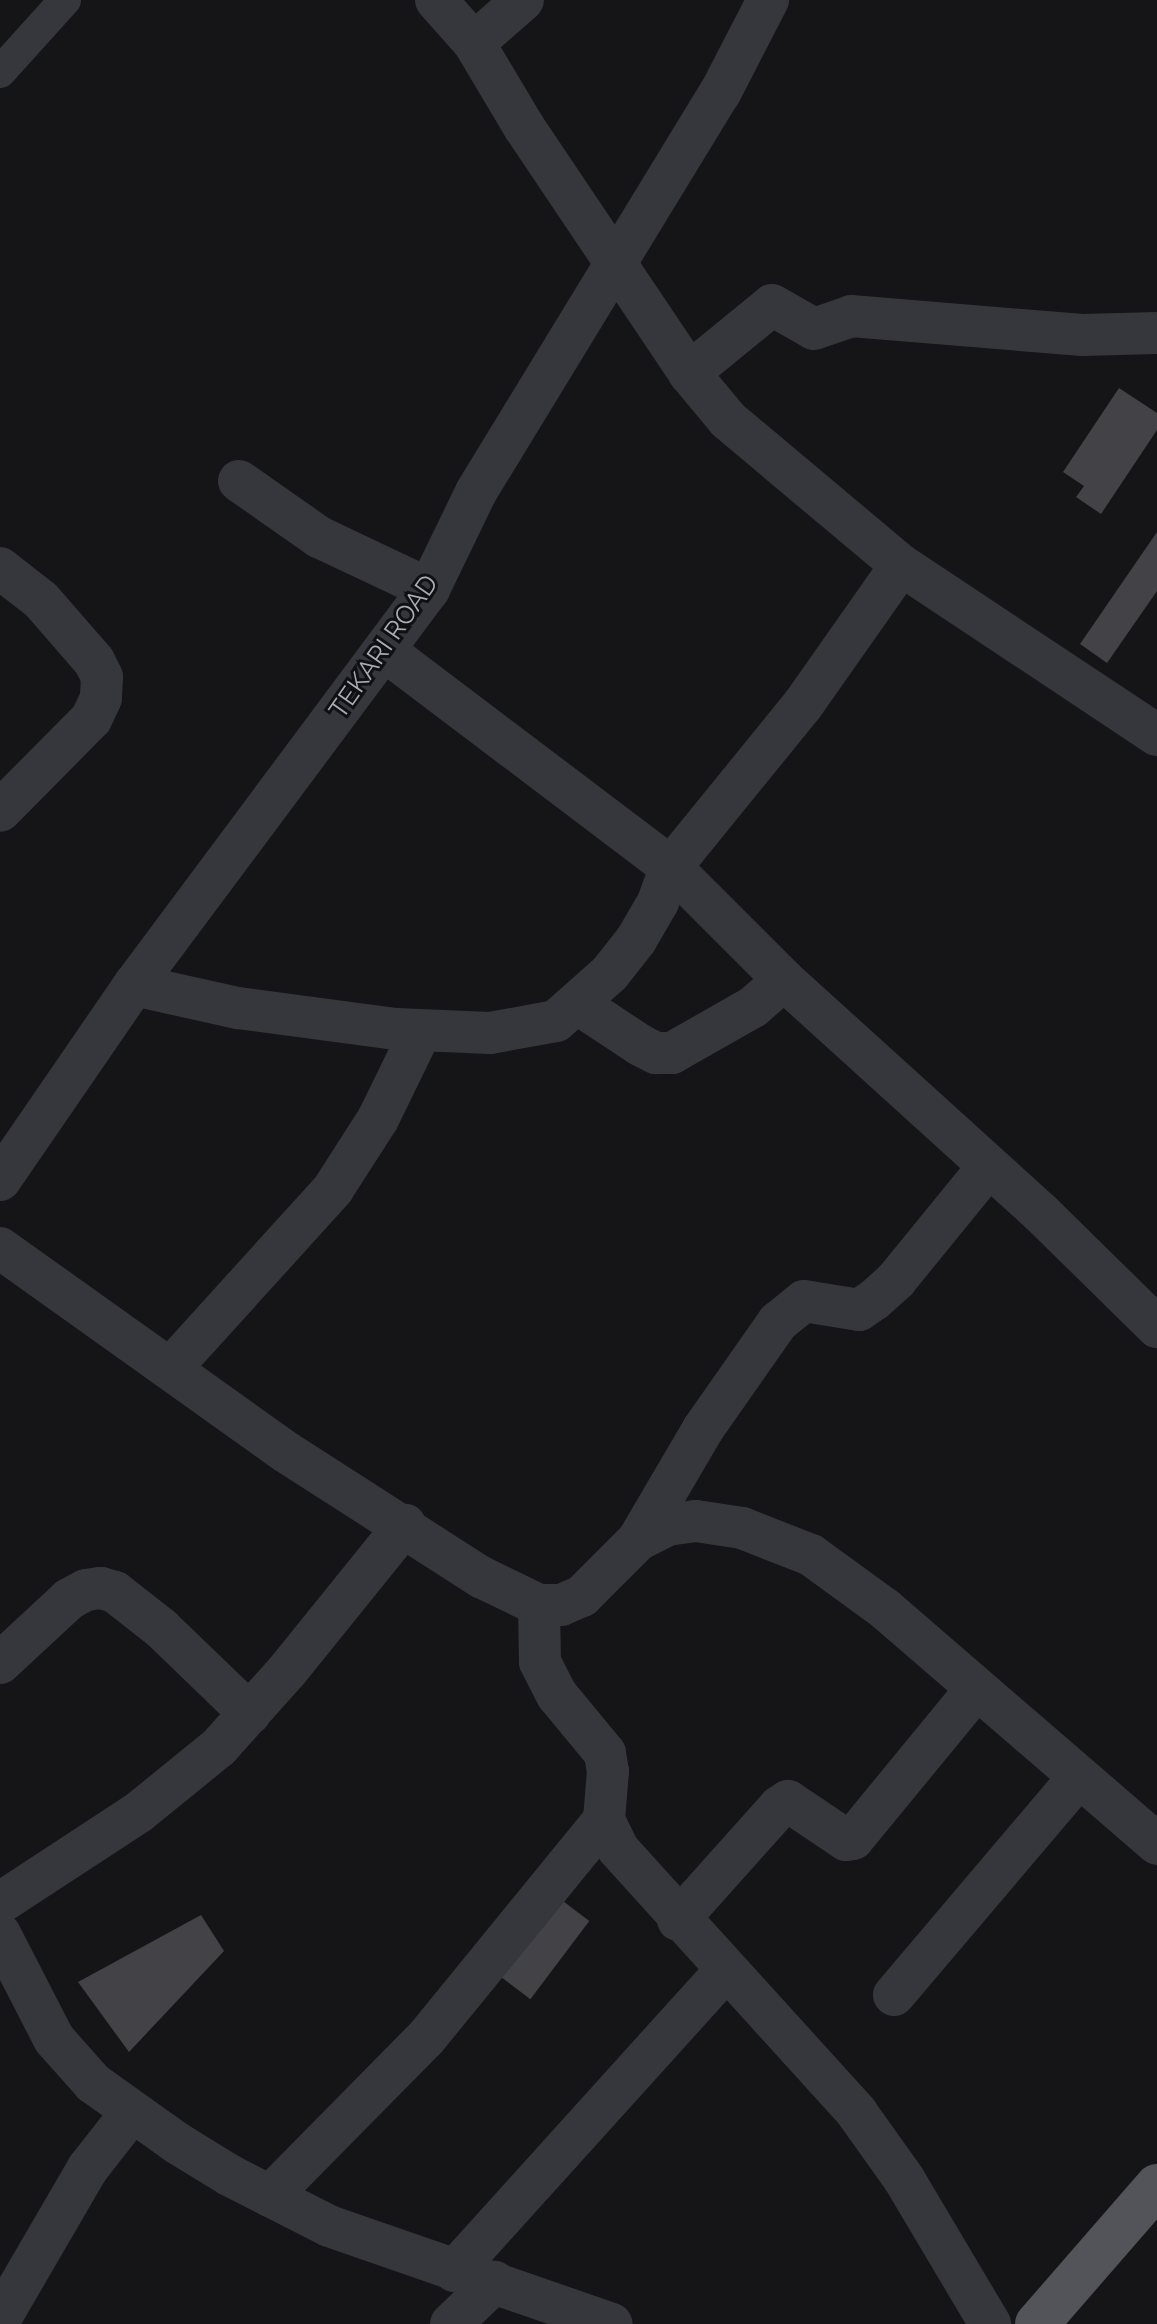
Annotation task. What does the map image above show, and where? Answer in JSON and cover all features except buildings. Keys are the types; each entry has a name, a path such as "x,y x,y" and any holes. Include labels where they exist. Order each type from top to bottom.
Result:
{"main road":[{"path":"1037,2324 1157,2186"}],"street":[{"path":"0,72 65,0"},
{"path":"436,0 474,43 524,127 689,373 728,420 901,565 1157,735"},
{"path":"474,43 523,0"},
{"name":"TEKARI ROAD","path":"0,1180 134,985 429,589 476,492 615,259 720,93 768,0"},
{"path":"689,373 772,305 814,329 851,316 1082,335 1155,329"},
{"path":"239,481 319,537 429,589"},
{"path":"134,985 238,1008 421,1031 503,1030 556,1021 578,1004 636,940 658,902 671,867 802,706 901,565"},
{"path":"0,568 41,600 94,661 102,677 101,698 91,719 0,811"},
{"path":"385,651 671,867 784,980 989,1166 1157,1327"},
{"path":"578,1004 640,1045 656,1053 672,1053 753,1007 784,980"},
{"path":"170,1369 333,1189 378,1119 421,1031"},
{"path":"0,1248 286,1452 405,1525 481,1577 539,1605 561,1605 582,1596 638,1540 703,1429 778,1322 804,1301 859,1310 874,1300 896,1280 989,1166"},
{"path":"638,1540 667,1525 696,1521 742,1528 775,1539 842,1575 1157,1844"},
{"path":"0,1903 139,1812 219,1747 250,1714 405,1525"},
{"path":"0,1663 69,1599 86,1590 101,1588 115,1592 162,1629 250,1714"},
{"path":"539,1605 538,1639 546,1678 605,1753 608,1771 604,1820 618,1849 678,1920 857,2113 904,2179 990,2324"},
{"path":"678,1920 788,1801 846,1840 853,1839 976,1689"},
{"path":"894,1995 1079,1777"},
{"path":"270,2196 426,2038 604,1820"},
{"path":"0,1934 54,2039 93,2083 131,2113 229,2175 329,2226 612,2324"},
{"path":"454,2271 726,1970"},
{"path":"0,2319 88,2168 131,2113"},
{"path":"451,2324 495,2282"}]}
